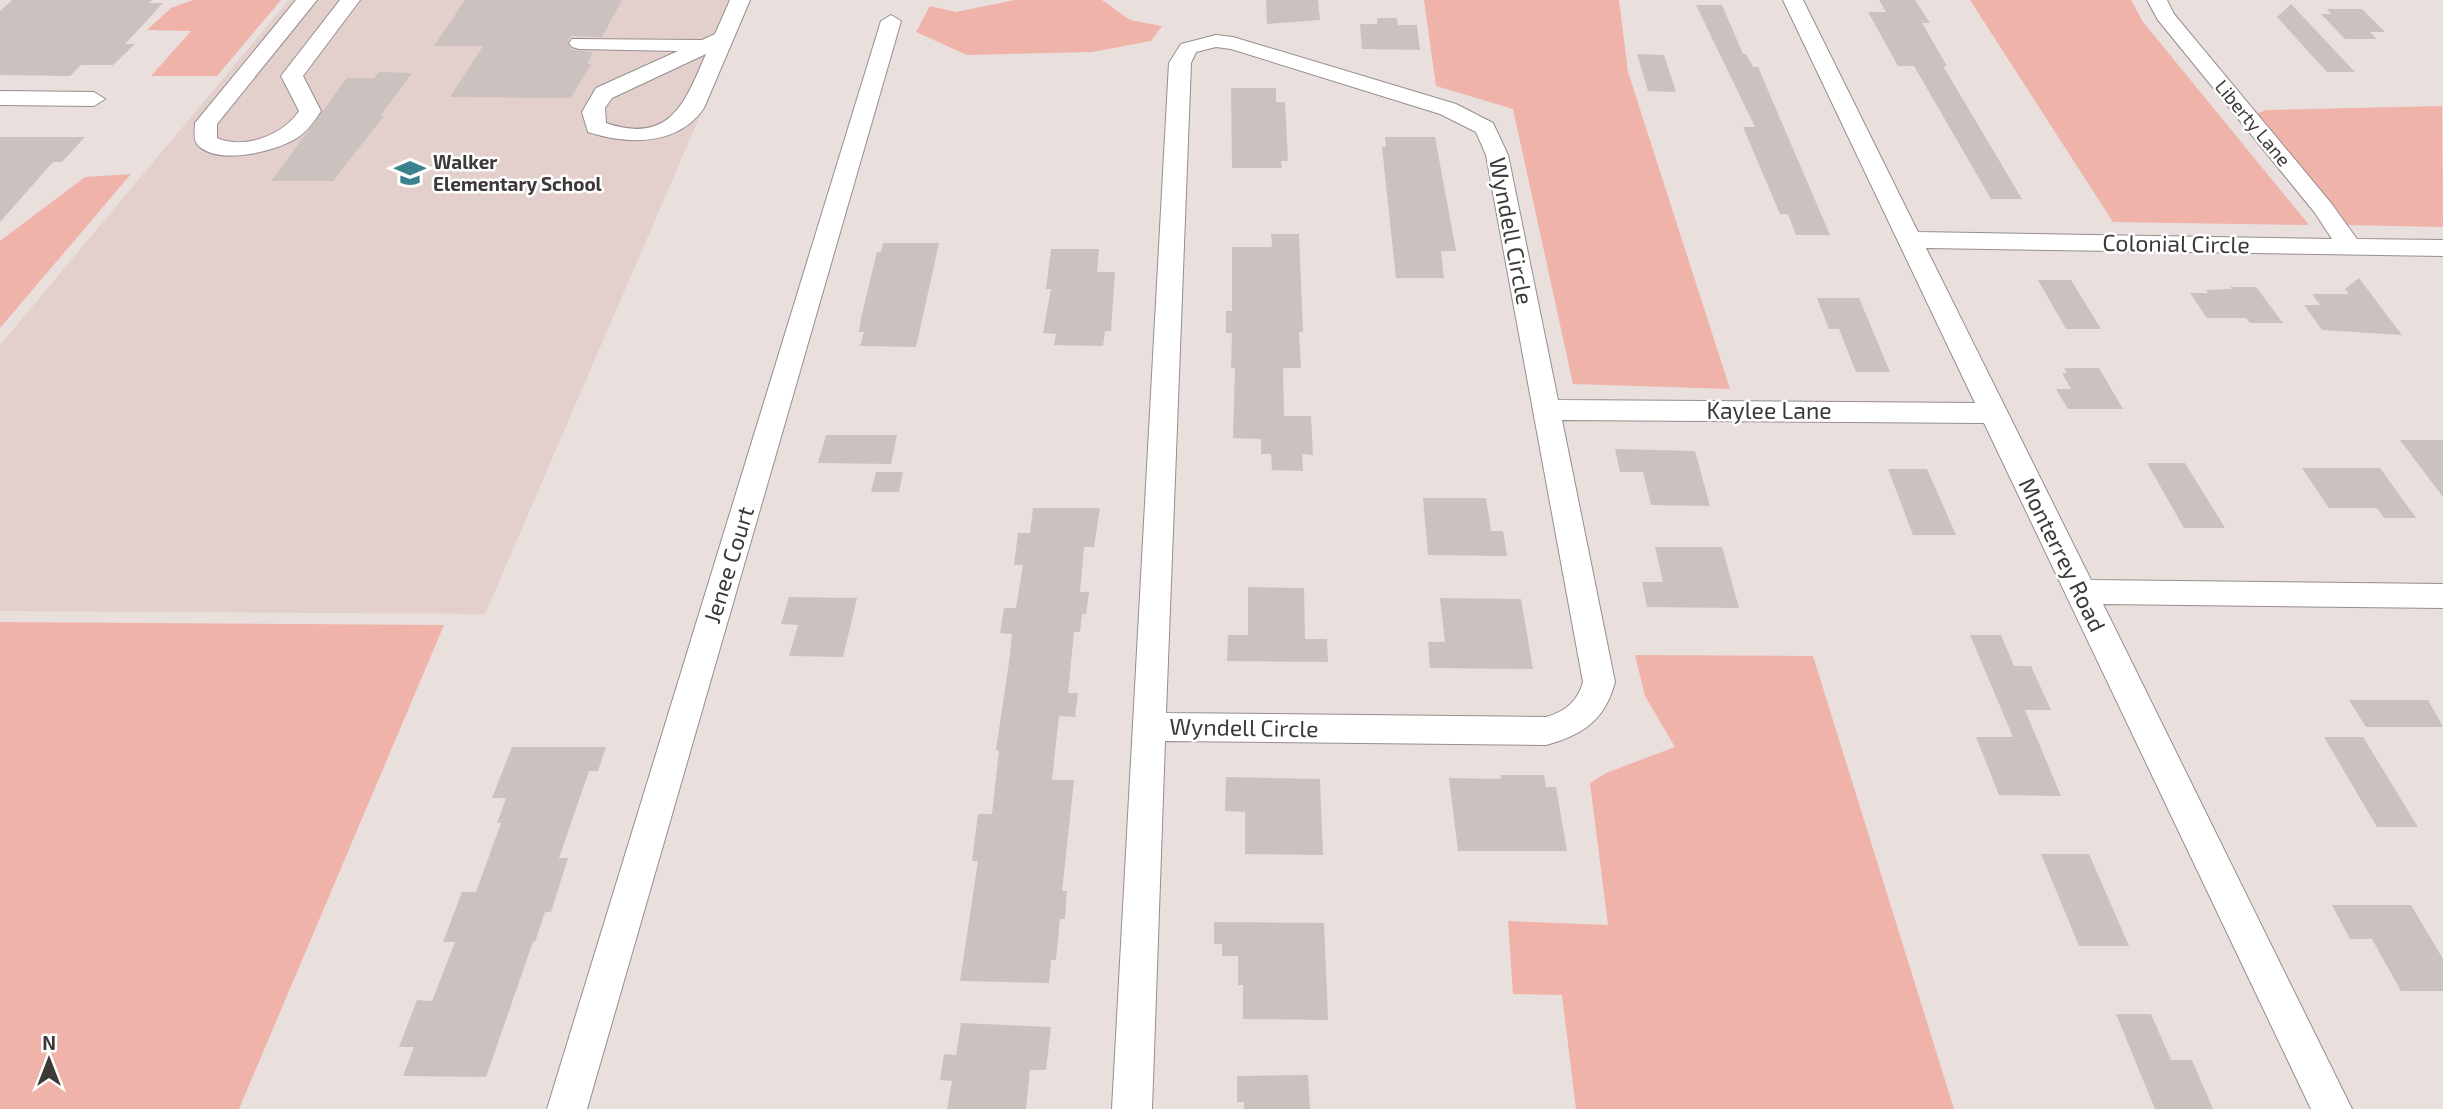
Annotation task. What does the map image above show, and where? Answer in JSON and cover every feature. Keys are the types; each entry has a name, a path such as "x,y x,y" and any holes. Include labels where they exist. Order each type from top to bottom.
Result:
{"street":[{"path":"307,0 206,123 206,141 220,147 243,148 281,137 305,121 310,111 292,76 350,0"},
{"path":"716,41 604,93 594,105 592,117 596,127 611,133 627,134 653,131 679,122 693,108 716,41 740,0"},
{"name":"Monterrey Road","path":"1793,0 2332,1109"},
{"name":"Liberty Lane","path":"2157,0 2165,16 2323,208 2348,246"},
{"name":"Jenee Court","path":"567,1109 891,21"},
{"path":"579,43 716,41"},
{"name":"Wyndell Circle","path":"1132,1109 1180,63 1188,48 1216,41 1233,43 1448,109 1485,128 1497,155 1599,682 1595,699 1584,715 1568,726 1546,731 1150,727"},
{"path":"0,98 94,99"},
{"name":"Colonial Circle","path":"1909,240 2443,248"},
{"name":"Kaylee Lane","path":"1545,410 1993,413"},
{"path":"2080,592 2190,591 2340,597 2443,596"}],"shaded area":[{"path":"193,0 281,0 217,76 151,76 191,31 147,30 171,8"},
{"name":"Walker Elementary School","path":"289,0 750,0 485,614 0,611 0,345"},
{"path":"1015,0 1102,0 1130,20 1162,26 1151,41 1092,52 967,55 916,32 930,6 956,12"},
{"path":"1424,0 1619,0 1628,72 1730,389 1573,384 1513,109 1436,86"},
{"path":"1970,0 2131,0 2143,22 2309,225 2113,222"},
{"path":"2442,106 2443,227 2345,225 2256,114 2266,110"},
{"path":"131,174 0,328 0,241 85,177"},
{"path":"0,622 444,625 239,1109 0,1109"},
{"path":"1635,655 1813,656 1954,1109 1576,1109 1562,995 1513,994 1508,921 1608,925 1590,783 1606,773 1675,747 1645,696"}],"building":[{"path":"12,0 152,0 149,3 163,3 125,44 135,44 113,65 81,65 70,76 0,75 0,11"},
{"path":"465,0 622,0 602,37 572,36 567,41 571,50 593,52 587,64 591,64 571,98 450,97 483,46 434,46"},
{"path":"1266,0 1318,0 1320,20 1267,24"},
{"path":"1879,0 1915,0 1930,23 1922,23 1947,66 1943,66 2022,199 1991,199 1914,66 1898,66 1868,12 1886,12"},
{"path":"2291,4 2355,72 2327,72 2277,17"},
{"path":"1696,5 1722,5 1743,54 1746,54 1753,67 1758,67 1830,235 1796,235 1788,214 1780,214 1743,127 1755,127"},
{"path":"2327,9 2362,9 2385,32 2370,32 2377,39 2345,39 2321,14 2331,14"},
{"path":"1377,18 1397,18 1398,25 1417,25 1420,50 1362,49 1360,24 1377,24"},
{"path":"1637,54 1664,55 1676,92 1648,91"},
{"path":"379,72 412,73 380,116 384,116 333,181 271,181 347,78 374,78"},
{"path":"1231,88 1276,88 1276,102 1285,102 1288,161 1281,161 1282,168 1232,168"},
{"path":"0,137 85,137 62,162 53,162 0,222"},
{"path":"1385,137 1435,137 1456,251 1441,251 1444,278 1396,278 1382,147 1386,147"},
{"path":"1271,234 1299,234 1303,332 1299,332 1301,368 1283,368 1284,416 1311,416 1313,455 1302,454 1303,471 1272,470 1271,454 1261,454 1261,439 1233,438 1235,368 1231,368 1232,333 1226,333 1226,311 1232,311 1232,247 1272,247"},
{"path":"883,243 939,243 916,347 860,346 864,332 859,332 861,318 877,252 881,252"},
{"path":"1051,249 1099,249 1097,272 1115,272 1111,331 1105,331 1103,346 1054,345 1056,334 1043,333 1051,289 1046,289"},
{"path":"2359,278 2402,335 2322,330 2304,305 2320,305 2312,294 2349,294 2345,289"},
{"path":"2038,280 2071,280 2101,329 2066,329"},
{"path":"2230,287 2256,287 2283,323 2250,323 2246,318 2207,318 2190,293 2232,289"},
{"path":"1817,298 1859,298 1890,372 1856,372 1839,329 1829,329"},
{"path":"2064,368 2099,368 2123,409 2068,409 2056,389 2071,389 2062,373 2067,373"},
{"path":"826,435 897,435 891,464 818,463"},
{"path":"2400,440 2443,440 2443,497"},
{"path":"1615,449 1695,451 1710,506 1651,505 1643,472 1620,472"},
{"path":"2147,463 2185,463 2225,528 2184,528"},
{"path":"2302,468 2380,468 2416,518 2384,518 2377,508 2329,508"},
{"path":"1888,469 1927,469 1956,535 1913,535"},
{"path":"876,472 903,472 899,492 871,492"},
{"path":"1423,498 1486,498 1491,531 1503,531 1507,556 1428,555"},
{"path":"1033,508 1100,508 1094,547 1084,547 1080,592 1089,592 1080,632 1074,632 1068,693 1078,693 1075,717 1059,716 1052,780 1074,780 1062,891 1067,891 1065,919 1060,919 1056,960 1051,960 1049,983 960,981 978,861 972,861 978,814 992,814 999,751 996,750 1012,634 1000,633 1004,608 1016,608 1023,565 1014,565 1018,533 1030,533"},
{"path":"1655,547 1722,547 1739,608 1647,607 1642,582 1663,582"},
{"path":"1248,587 1304,588 1305,639 1327,639 1328,662 1227,661 1228,635 1248,635"},
{"path":"789,597 857,598 843,657 789,656 798,625 781,624"},
{"path":"1440,598 1521,599 1533,669 1430,668 1428,642 1445,642"},
{"path":"1970,635 2001,635 2014,666 2031,666 2051,710 2025,710 2061,796 1999,795 1976,737 2013,737"},
{"path":"2349,700 2428,700 2443,727 2366,727"},
{"path":"2324,737 2363,737 2418,827 2377,827"},
{"path":"512,747 606,747 598,771 589,771 559,858 568,858 551,912 545,912 533,942 486,1077 403,1076 414,1047 399,1047 417,1000 432,1001 455,942 443,942 462,892 476,892 501,823 497,823 506,798 492,798"},
{"path":"1501,775 1544,775 1546,787 1556,787 1567,851 1458,851 1449,778 1501,779"},
{"path":"1226,777 1320,779 1323,855 1245,854 1245,812 1225,811"},
{"path":"2041,854 2089,854 2129,946 2079,946"},
{"path":"2332,905 2411,905 2443,959 2443,991 2401,991 2372,939 2350,939"},
{"path":"1214,922 1324,923 1328,1020 1243,1019 1243,985 1238,985 1238,956 1222,956 1222,944 1214,944"},
{"path":"2116,1014 2151,1014 2171,1060 2192,1060 2213,1109 2155,1109"},
{"path":"961,1023 1051,1027 1046,1070 1030,1070 1026,1109 947,1109 952,1081 940,1080 944,1054 956,1055"},
{"path":"1308,1075 1310,1109 1244,1109 1244,1102 1237,1102 1237,1076"}],"place":[{"name":"Walker Elementary School","path":"410,173"}]}
